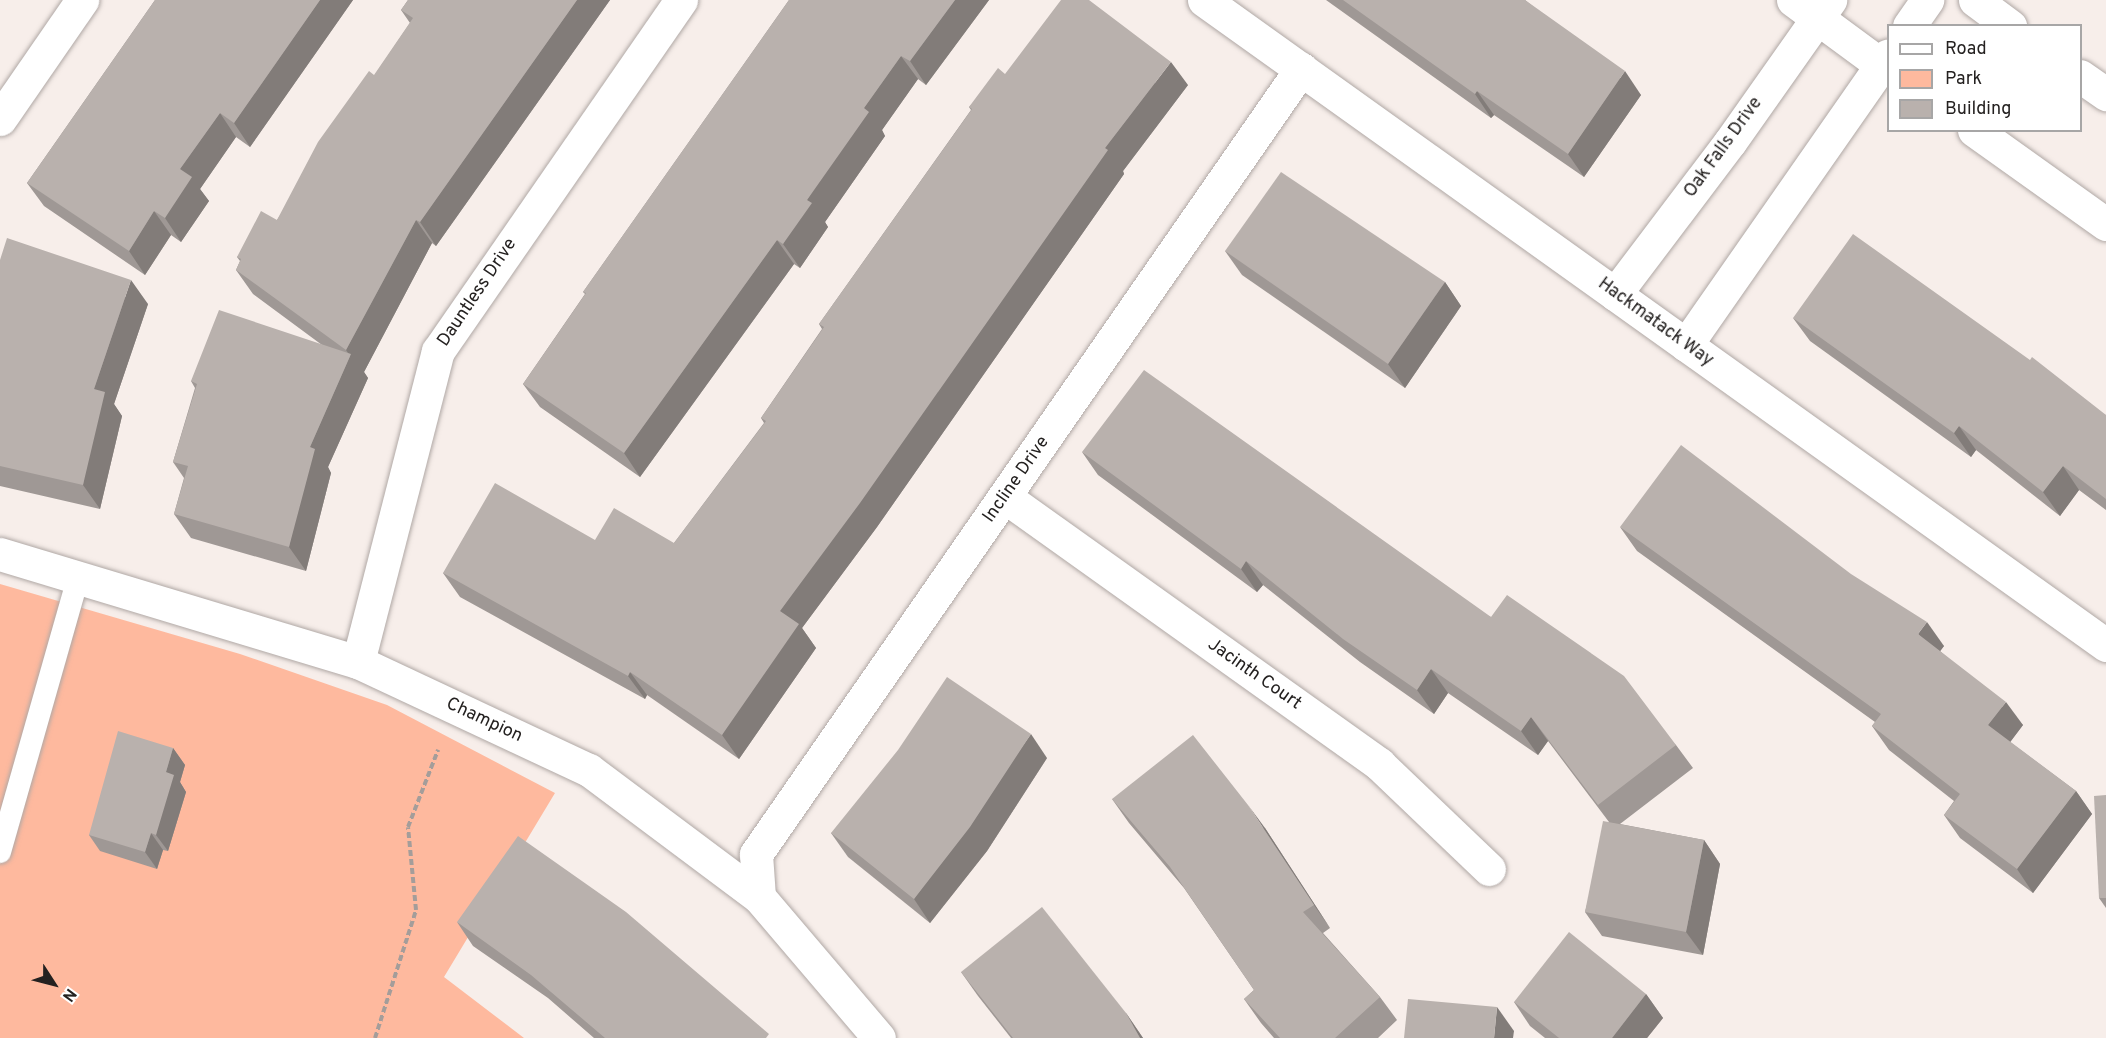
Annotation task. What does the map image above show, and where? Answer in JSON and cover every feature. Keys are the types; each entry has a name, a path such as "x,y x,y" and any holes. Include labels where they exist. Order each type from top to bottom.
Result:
{"street":[{"path":"0,119 82,0"},
{"name":"Dauntless Drive","path":"358,662 438,351 681,0"},
{"name":"Hackmatack Way","path":"1204,0 2106,645"},
{"path":"1910,24 1928,0"},
{"path":"1975,0 2007,24"},
{"path":"1686,345 1886,63 1813,6"},
{"name":"Oak Falls Drive","path":"1615,294 1730,142 1813,6"},
{"name":"Incline Drive","path":"759,897 756,854 1301,69"},
{"path":"2082,77 2106,94"},
{"path":"1977,132 2106,224"},
{"name":"Jacinth Court","path":"1005,497 1379,764 1489,869"},
{"name":"Champion","path":"0,554 358,662 589,770 759,897 879,1038"}],"lane":[{"path":"0,852 78,578"}],"path":[{"path":"375,1038 416,910 408,827 438,750"}],"green space":[{"path":"0,584 240,654 387,705 555,793 444,977 524,1038 0,1038"}],"building":[{"path":"155,0 320,0 234,123 220,113 180,169 192,177 165,218 154,211 129,251 27,183"},
{"path":"408,0 577,0 420,222 416,220 346,350 236,270 241,259 237,257 261,211 277,220 318,142 369,71 374,75 413,18 401,10"},
{"path":"789,0 955,0 910,61 901,56 864,108 869,112 807,200 812,203 783,244 777,240 624,453 523,384 586,293 583,292"},
{"path":"1061,0 1089,0 1171,62 1105,148 1108,150 860,503 780,611 799,624 722,735 630,672 628,676 443,573 495,483 595,540 614,508 674,543 766,421 761,418 824,327 819,324 972,109 969,107 998,68 1005,74"},
{"path":"1343,0 1525,0 1625,71 1568,154 1477,91 1475,94"},
{"path":"1281,172 1445,282 1388,364 1225,251"},
{"path":"1853,234 2030,360 2032,357 2106,415 2106,499 2063,466 2043,492 1959,426 1954,433 1793,318"},
{"path":"7,238 131,280 94,389 105,392 83,485 0,466 0,260"},
{"path":"219,310 351,354 310,447 315,449 289,547 174,514 188,466 173,462 197,384 191,381"},
{"path":"1144,370 1491,617 1507,595 1624,676 1676,745 1598,805 1531,717 1521,731 1431,669 1417,690 1343,639 1246,561 1241,569 1082,452"},
{"path":"1681,445 1851,574 1927,622 1918,634 2006,702 1988,725 2076,791 2017,869 1944,815 1960,794 1872,726 1881,714 1620,527"},
{"path":"947,677 1031,734 970,827 914,899 831,833 898,750"},
{"path":"118,731 173,748 166,772 174,775 156,835 151,833 145,852 89,835"},
{"path":"1193,735 1248,805 1314,905 1303,912 1380,997 1335,1038 1280,1038 1244,999 1254,990 1170,867 1112,799"},
{"path":"2106,795 2106,898 2099,898 2094,796"},
{"path":"1603,821 1704,840 1686,932 1585,912"},
{"path":"518,836 626,912 769,1034 766,1038 605,1038 531,975 457,922"},
{"path":"1042,907 1126,1013 1140,1038 1013,1038 961,972"},
{"path":"1569,932 1646,994 1612,1038 1559,1038 1514,1002"},
{"path":"1408,999 1497,1007 1494,1038 1404,1038"}]}
